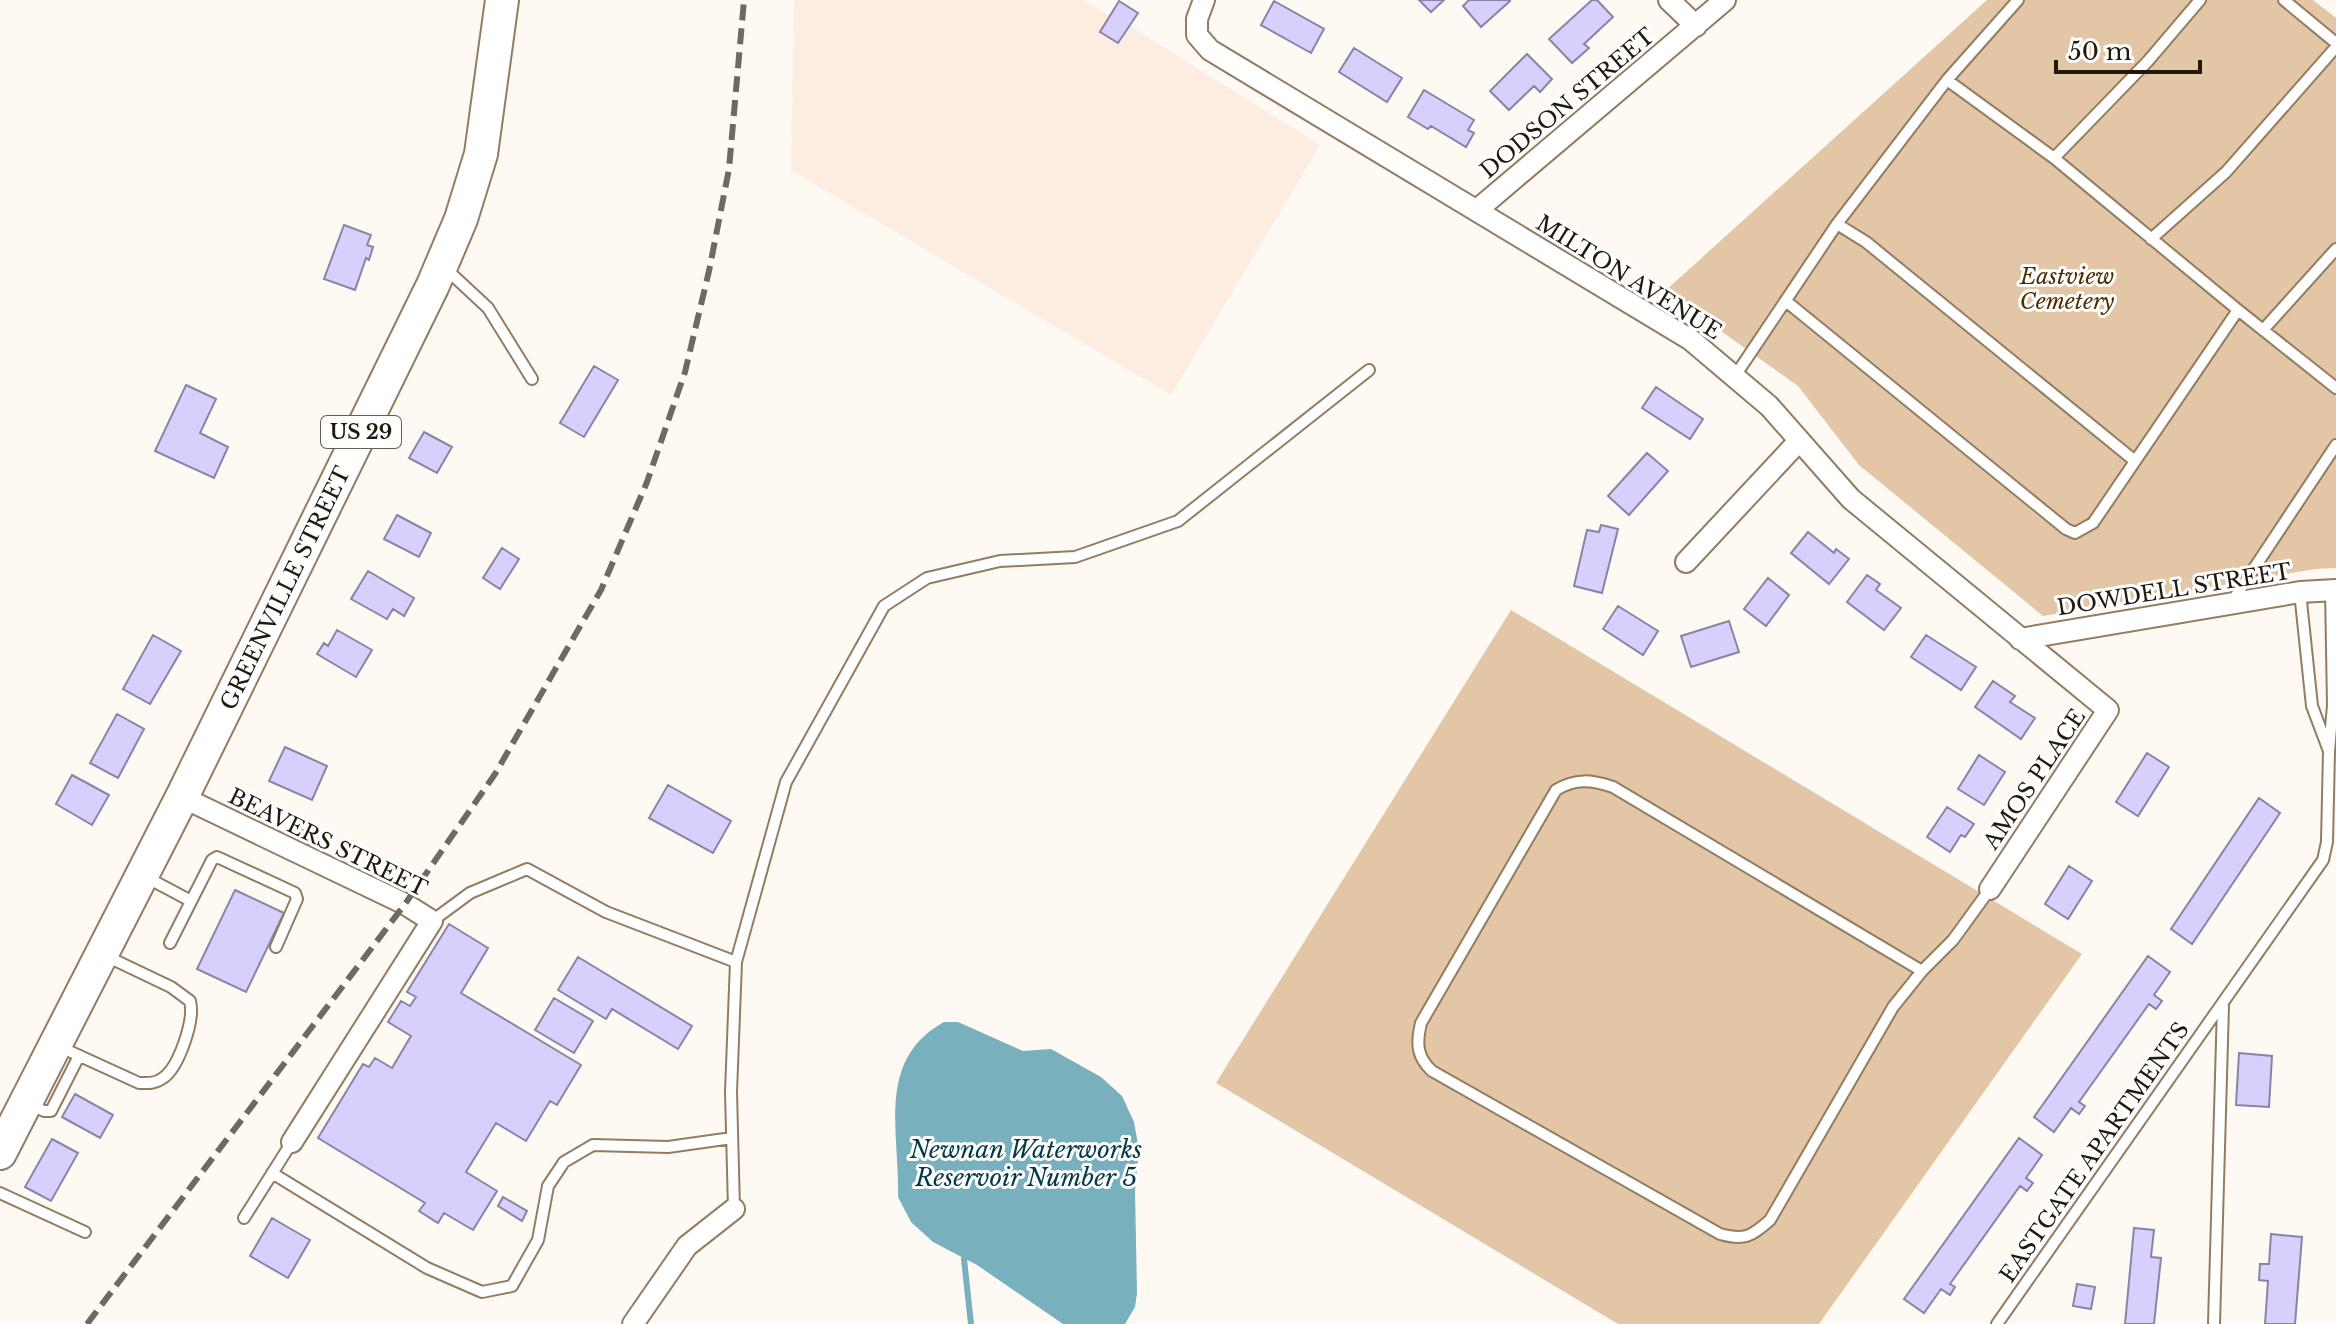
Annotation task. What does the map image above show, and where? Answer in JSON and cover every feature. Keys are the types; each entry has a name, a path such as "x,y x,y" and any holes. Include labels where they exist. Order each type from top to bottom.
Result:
{"main road":[{"name":"GREENVILLE STREET","path":"0,1153 26,1103 67,1050 102,954 442,265 461,219 481,154 502,0"}],"street":[{"name":"MILTON AVENUE","path":"1204,0 1197,19 1197,35 1210,50 1691,340 1769,406 1851,499 2020,639"},
{"path":"1669,0 1696,26"},
{"name":"DODSON STREET","path":"1477,210 1725,0"},
{"path":"1686,562 1798,442"},
{"name":"DOWDELL STREET","path":"2020,639 2300,592 2333,590"},
{"name":"AMOS PLACE","path":"1990,889 2108,710 2020,639"},
{"name":"BEAVERS STREET","path":"182,797 405,904 432,921 292,1142"},
{"path":"633,1324 687,1246 734,1209"}],"lane":[{"path":"1735,376 1837,224 1947,80 2018,0"},
{"path":"2054,158 2148,61 2200,0"},
{"path":"2151,239 2226,172 2336,45 2284,0"},
{"path":"1947,80 2054,158 2336,388"},
{"path":"1837,224 1866,242 2135,461"},
{"path":"2263,330 2336,249"},
{"path":"442,265 488,308 532,379"},
{"path":"1787,302 2066,529 2075,533 2093,523 2238,310"},
{"path":"734,1209 731,1092 736,962 786,782 884,606 927,578 1000,561 1075,557 1178,521 1369,370"},
{"path":"2229,605 2336,445"},
{"name":"EASTGATE APARTMENTS","path":"1997,1324 2323,860 2327,842 2333,705 2333,590"},
{"path":"2300,592 2312,706 2329,751"},
{"path":"1922,971 1613,787 1590,780 1568,783 1556,790 1421,1023 1417,1039 1420,1060 1432,1071 1720,1234 1737,1239 1754,1234 1770,1220 1893,1007 1922,971 1953,940 1990,889"},
{"path":"170,943 212,860 217,857 289,889 297,899 276,947"},
{"path":"432,921 470,893 527,869 606,912 736,962"},
{"path":"142,876 191,901"},
{"path":"67,1050 139,1083 153,1083 167,1076 190,1031 190,1001 184,995 102,954"},
{"name":"EASTGATE APARTMENTS","path":"2214,1324 2224,1004"},
{"path":"272,1173 427,1268 482,1292 512,1286 538,1240 548,1186 564,1162 593,1145 668,1147 732,1138"},
{"path":"244,1218 292,1142"},
{"path":"0,1193 85,1232"}],"shaded area":[{"path":"794,0 1083,0 1110,16 1119,1 1138,13 1130,26 1320,145 1171,395 791,170"}],"green space":[{"name":"Eastview Cemetery","path":"1987,0 2313,0 2336,18 2336,568 2315,569 2043,616 1859,465 1798,386 1665,291"},
{"path":"1511,610 2082,954 1819,1324 1618,1324 1216,1083"}],"water":[{"name":"Newnan Waterworks Reservoir Number 5","path":"944,1022 958,1022 1023,1051 1051,1049 1101,1077 1122,1096 1134,1122 1139,1150 1135,1190 1137,1293 1135,1307 1125,1324 1063,1324 977,1265 933,1242 911,1222 898,1197 896,1100 908,1056 922,1038"}],"building":[{"path":"1419,0 1444,0 1431,12"},
{"path":"1469,0 1510,1 1481,27 1463,6"},
{"path":"1592,0 1597,0 1613,17 1584,44 1589,48 1572,63 1549,39"},
{"path":"1119,1 1138,13 1118,43 1100,32"},
{"path":"1274,1 1324,29 1311,53 1261,25"},
{"path":"1354,48 1402,78 1387,102 1339,72"},
{"path":"1527,54 1552,79 1540,92 1534,86 1509,110 1490,91"},
{"path":"1424,90 1474,120 1468,130 1474,133 1466,147 1431,126 1428,129 1408,117"},
{"path":"344,225 371,235 367,245 373,247 355,290 324,279"},
{"path":"594,366 618,380 584,437 560,423"},
{"path":"186,385 216,399 200,433 228,447 214,478 155,451"},
{"path":"1656,387 1703,419 1690,439 1642,408"},
{"path":"424,432 452,447 437,473 409,458"},
{"path":"1647,453 1668,471 1629,515 1608,496"},
{"path":"397,515 431,533 419,557 384,539"},
{"path":"1601,525 1618,529 1602,593 1574,586 1587,530 1599,532"},
{"path":"1808,532 1834,553 1836,549 1849,559 1829,584 1791,553"},
{"path":"502,548 519,559 500,589 483,578"},
{"path":"368,571 414,598 404,616 393,609 387,619 351,599"},
{"path":"1867,575 1880,584 1876,590 1901,608 1884,630 1847,602"},
{"path":"1768,578 1789,595 1766,626 1744,609"},
{"path":"1618,606 1658,631 1643,655 1603,629"},
{"path":"1729,621 1739,652 1691,667 1681,636"},
{"path":"337,630 372,650 356,677 317,654 324,643 328,646"},
{"path":"153,635 181,651 150,704 123,689"},
{"path":"1926,635 1976,667 1961,690 1911,657"},
{"path":"1993,681 2015,696 2010,702 2035,718 2021,739 1975,707"},
{"path":"117,714 144,729 118,778 90,763"},
{"path":"285,747 327,766 312,800 269,781"},
{"path":"2147,753 2169,767 2138,816 2116,802"},
{"path":"1979,755 2005,772 1984,805 1958,789"},
{"path":"72,775 109,795 92,825 56,804"},
{"path":"668,785 731,821 713,853 649,818"},
{"path":"2259,798 2280,813 2192,944 2171,929"},
{"path":"1947,807 1974,824 1965,837 1961,835 1950,852 1927,837"},
{"path":"301,830 324,835 321,847 298,842"},
{"path":"2069,866 2092,881 2068,919 2045,904"},
{"path":"235,890 284,913 246,992 197,969"},
{"path":"449,924 488,948 461,993 581,1065 557,1105 550,1101 526,1141 496,1123 466,1172 497,1191 473,1230 444,1213 438,1223 419,1211 425,1203 318,1138 363,1064 369,1067 375,1058 392,1068 411,1036 388,1022 401,1001 410,1006 416,997 407,992"},
{"path":"2148,956 2170,972 2154,995 2162,1001 2156,1009 2149,1004 2079,1102 2085,1106 2079,1114 2071,1108 2054,1132 2034,1117"},
{"path":"578,957 692,1026 678,1049 612,1009 606,1019 558,990"},
{"path":"554,998 593,1021 574,1053 535,1030"},
{"path":"2239,1053 2272,1056 2269,1107 2236,1105"},
{"path":"75,1094 113,1115 100,1138 62,1117"},
{"path":"2019,1138 2042,1155 2026,1178 2033,1183 2027,1191 2020,1186 1950,1284 1955,1287 1950,1295 1941,1289 1924,1313 1904,1299"},
{"path":"52,1139 78,1153 51,1201 25,1187"},
{"path":"503,1197 527,1211 522,1221 498,1206"},
{"path":"272,1218 310,1240 288,1278 250,1256"},
{"path":"2134,1228 2154,1230 2151,1257 2161,1258 2154,1324 2125,1324"},
{"path":"2271,1234 2302,1237 2295,1324 2265,1324 2268,1281 2259,1280 2260,1264 2269,1264"},
{"path":"2077,1284 2095,1287 2091,1309 2073,1306"}],"waterway":[{"path":"964,1259 971,1324"}],"railway":[{"path":"87,1324 405,904 495,774 601,590 647,482 685,372 729,169 744,0"}]}
